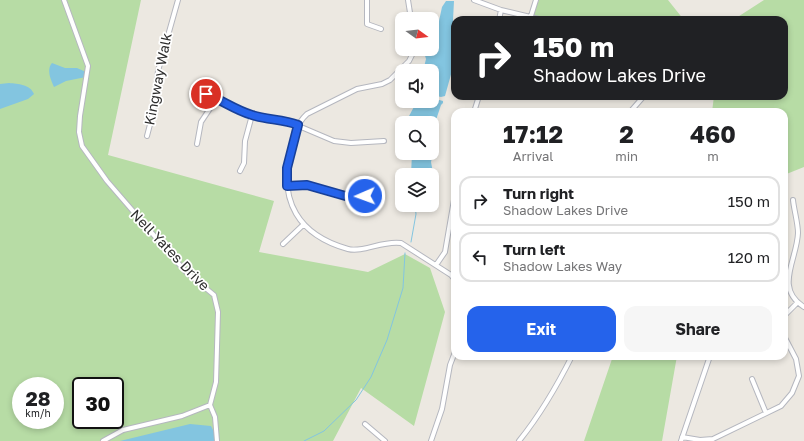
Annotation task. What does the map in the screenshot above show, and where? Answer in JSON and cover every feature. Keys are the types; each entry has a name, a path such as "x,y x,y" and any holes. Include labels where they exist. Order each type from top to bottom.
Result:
{"street":[{"name":"Nell Yates Drive","path":"64,0 88,66 78,132 82,146 88,157 126,204 186,272 214,296 218,312 216,382 210,405"},
{"name":"Kingway Walk","path":"147,136 153,113 159,65 178,0"},
{"path":"367,0 367,24 381,29"},
{"path":"408,0 410,12"},
{"path":"474,0 501,10 531,16 536,0"},
{"path":"499,16 501,10"},
{"path":"412,56 409,61 390,80 382,84 364,87 351,92 307,114 298,125 287,168 287,186 290,200 303,224 316,235 350,249 392,241 401,243 436,265 451,277"},
{"path":"206,94 217,98 230,107 252,115 264,119 287,121 342,142 384,141"},
{"path":"197,144 201,122 217,98"},
{"path":"634,108 640,100"},
{"path":"240,171 244,163 245,141 252,115"},
{"path":"287,186 307,185 349,197 373,194"},
{"path":"792,200 798,233 788,280 790,291 797,303 804,307"},
{"path":"436,265 445,252 451,217"},
{"path":"283,244 303,224"},
{"path":"788,312 797,303"},
{"path":"709,360 682,439 713,439 781,406 792,393 799,376 796,359 788,344"},
{"path":"431,441 442,409 452,360"},
{"path":"519,441 534,421 561,379 570,360"},
{"path":"752,379 766,413"},
{"path":"103,441 123,430 182,416 210,405 214,416 217,441"},
{"path":"365,424 385,441"}],"green space":[{"path":"0,0 141,0 108,155 274,201 259,252 368,272 405,254 430,268 445,312 414,426 361,388 333,441 0,441"},
{"path":"539,0 668,0 681,16 532,16"},
{"path":"764,0 804,0 804,167 788,173 788,108 712,108 714,100 788,100 788,16 739,16"},
{"path":"612,360 676,360 662,441 584,441"}],"water":[{"path":"446,1 454,1 453,16 451,16 451,74 445,96 441,97 439,97 439,64 425,64 425,56 439,56 439,21 442,7"},
{"path":"52,63 65,68 77,68 86,72 86,77 66,81 54,87 49,72"},
{"path":"9,83 27,86 34,94 28,99 0,109 0,84"},
{"path":"439,100 443,101 437,116 409,116 413,108 439,108"},
{"path":"412,160 431,160 432,168 411,168"},
{"path":"190,424 211,426 214,432 215,441 120,441"}],"waterway":[{"path":"411,242 416,212"},
{"path":"304,441 324,431 356,400 371,377 387,340 403,288 405,253"}],"route":[{"path":"206,94 223,101 230,107 252,115 264,119 278,119 298,125 294,135 287,168 287,186 307,185 324,189 342,196 365,196"}]}
